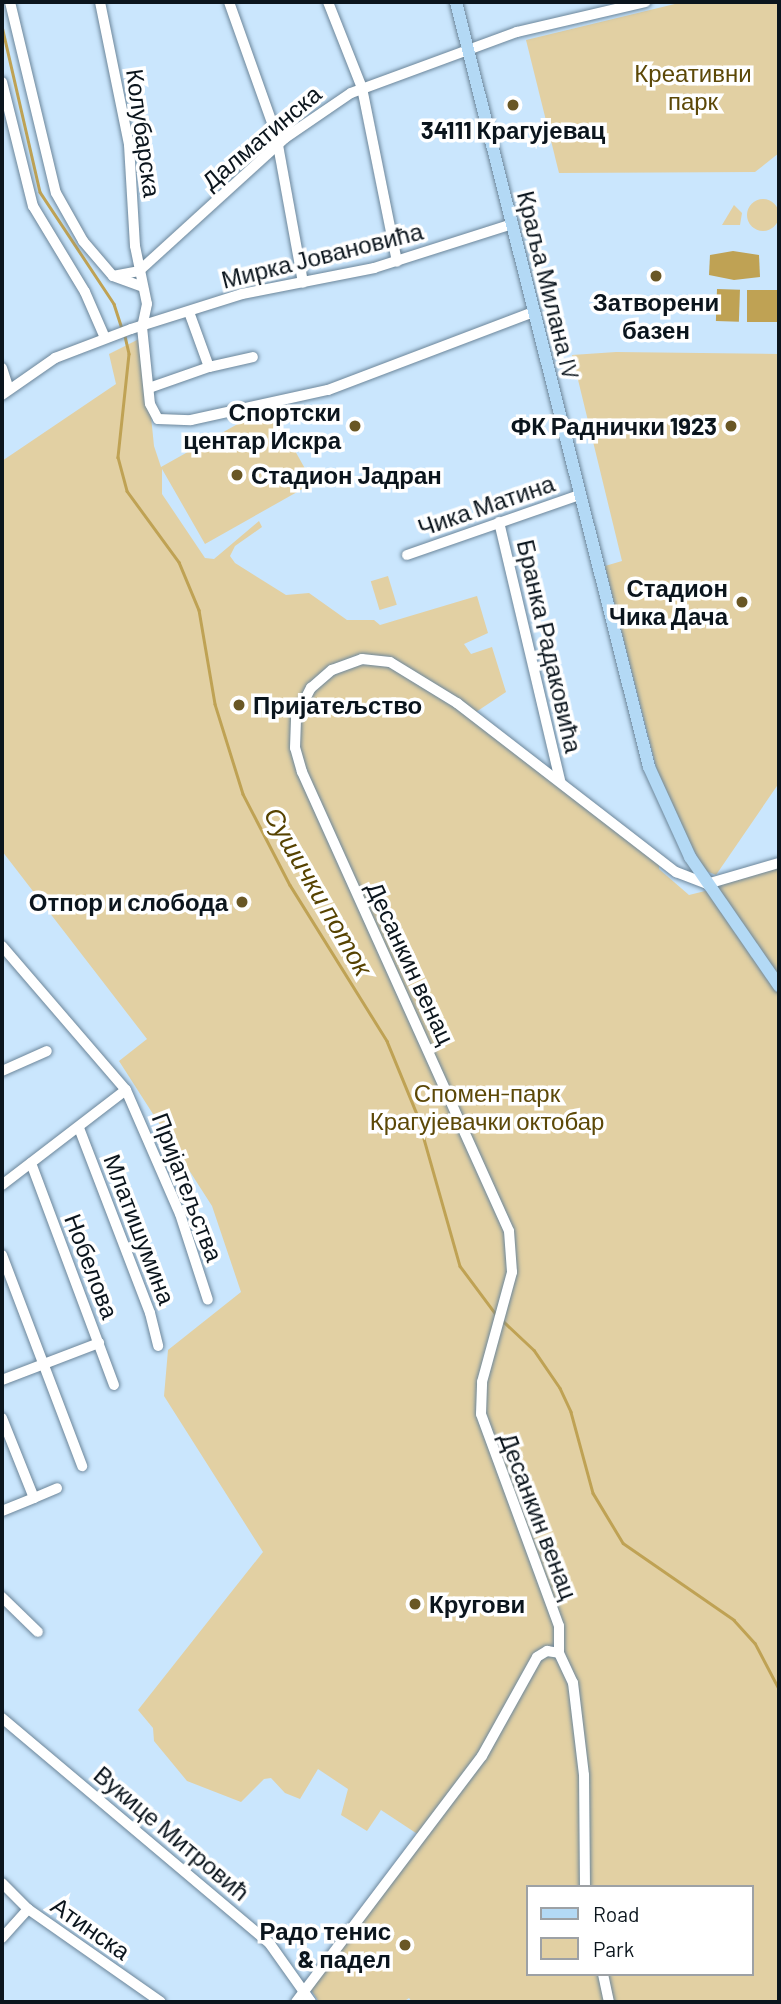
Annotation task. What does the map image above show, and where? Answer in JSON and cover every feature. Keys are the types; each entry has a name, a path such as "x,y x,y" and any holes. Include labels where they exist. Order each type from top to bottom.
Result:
{"main road":[{"name":"Краља Милана IV","path":"456,2 644,752 690,857 779,986"}],"street":[{"path":"10,2 55,193 83,240 113,276 141,285"},
{"name":"Колубарска","path":"100,2 129,145 139,271 147,311 142,327 149,388 154,415 162,422 191,420 328,390 533,312"},
{"path":"229,2 277,146 303,283"},
{"path":"328,2 362,88 397,261"},
{"name":"Далматинска","path":"139,271 277,146 328,106 362,88 517,32 646,2"},
{"path":"2,82 33,206 109,337"},
{"name":"Мирка Јовановића","path":"6,392 55,358 131,329 242,294 397,261 513,224"},
{"path":"113,276 139,271"},
{"path":"189,312 209,367"},
{"path":"149,388 209,367 253,357"},
{"path":"2,368 6,392"},
{"name":"Чика Матина","path":"407,555 579,495"},
{"name":"Бранка Радаковића","path":"499,522 560,781"},
{"name":"Десанкин венац","path":"585,1885 580,1729 573,1683 559,1653 559,1626 481,1414 482,1382 504,1311 513,1265 505,1219 302,772 295,748 295,722 307,692 327,673 353,660 390,662 432,685 677,872 707,884"},
{"path":"677,872 687,868 690,857"},
{"path":"707,884 779,863"},
{"name":"Пријатељства","path":"2,946 126,1090 180,1214 208,1300"},
{"path":"2,1071 47,1051"},
{"path":"2,1185 79,1129 126,1090"},
{"name":"Млатишумина","path":"79,1129 150,1313 158,1346"},
{"name":"Нобелова","path":"31,1163 114,1385"},
{"path":"2,1255 82,1466"},
{"path":"2,1380 99,1343"},
{"path":"2,1418 34,1498"},
{"path":"2,1511 57,1488"},
{"path":"2,1597 38,1632"},
{"path":"296,2002 482,1756 537,1657 547,1651 559,1653"},
{"name":"Вукице Митровић","path":"2,1718 270,1944 312,2002"},
{"name":"Атинска","path":"2,1883 29,1909 161,2002"},
{"path":"2,1938 29,1909"},
{"path":"603,1976 609,2002"}],"green space":[{"name":"Креативни парк","path":"683,2 779,2 779,153 755,172 559,173 526,40"},
{"path":"763,199 774,204 779,215 774,226 763,231 752,226 747,215 752,204"},
{"path":"734,205 742,213 740,225 722,225"},
{"name":"Спомен-парк Крагујевачки октобар","path":"143,337 154,446 161,467 270,406 313,483 205,544 162,469 162,494 205,558 214,559 259,521 262,527 235,546 230,556 235,563 286,595 309,593 347,620 374,620 380,625 477,596 488,633 464,644 471,654 492,647 506,692 473,714 659,861 659,869 689,895 713,889 707,880 779,864 779,2002 412,2002 409,1998 403,2002 319,2002 309,1987 425,1839 381,1810 367,1831 341,1815 348,1789 318,1769 300,1799 285,1793 271,1778 264,1779 241,1802 187,1781 154,1741 153,1728 138,1710 263,1552 164,1396 168,1350 241,1292 212,1206 119,1061 147,1039 2,851 2,461 116,384 109,354"},
{"path":"616,352 779,354 779,783 716,875 706,871 680,828 658,774 605,566 622,561 572,355"},
{"path":"388,576 397,605 380,610 371,581"}],"shaded area":[{"path":"733,251 759,255 760,277 734,280 709,275 710,255"},
{"path":"717,289 740,290 739,322 716,321"},
{"path":"747,290 779,290 779,322 747,322"}],"waterway":[{"name":"Сушички поток","path":"2,26 40,192 114,304 122,329"},
{"name":"Сушички поток","path":"125,336 129,354 118,457 127,491 179,562 199,610 215,704 243,794 290,885 387,1041 417,1114 460,1266 498,1317"},
{"name":"Сушички поток","path":"503,1321 534,1350 560,1388 571,1412 593,1493 623,1543 734,1620 755,1643 779,1689"}],"place":[{"name":"34111 Крагујевац","path":"513,105"},
{"name":"Затворени базен","path":"656,276"},
{"name":"Спортски центар Искра","path":"355,426"},
{"name":"ФК Раднички 1923","path":"731,426"},
{"name":"Стадион Јадран","path":"237,475"},
{"name":"Стадион Чика Дача","path":"742,602"},
{"name":"Пријатељство","path":"239,705"},
{"name":"Отпор и слобода","path":"242,902"},
{"name":"Кругови","path":"415,1604"},
{"name":"Радо тенис & падел","path":"405,1945"}]}
